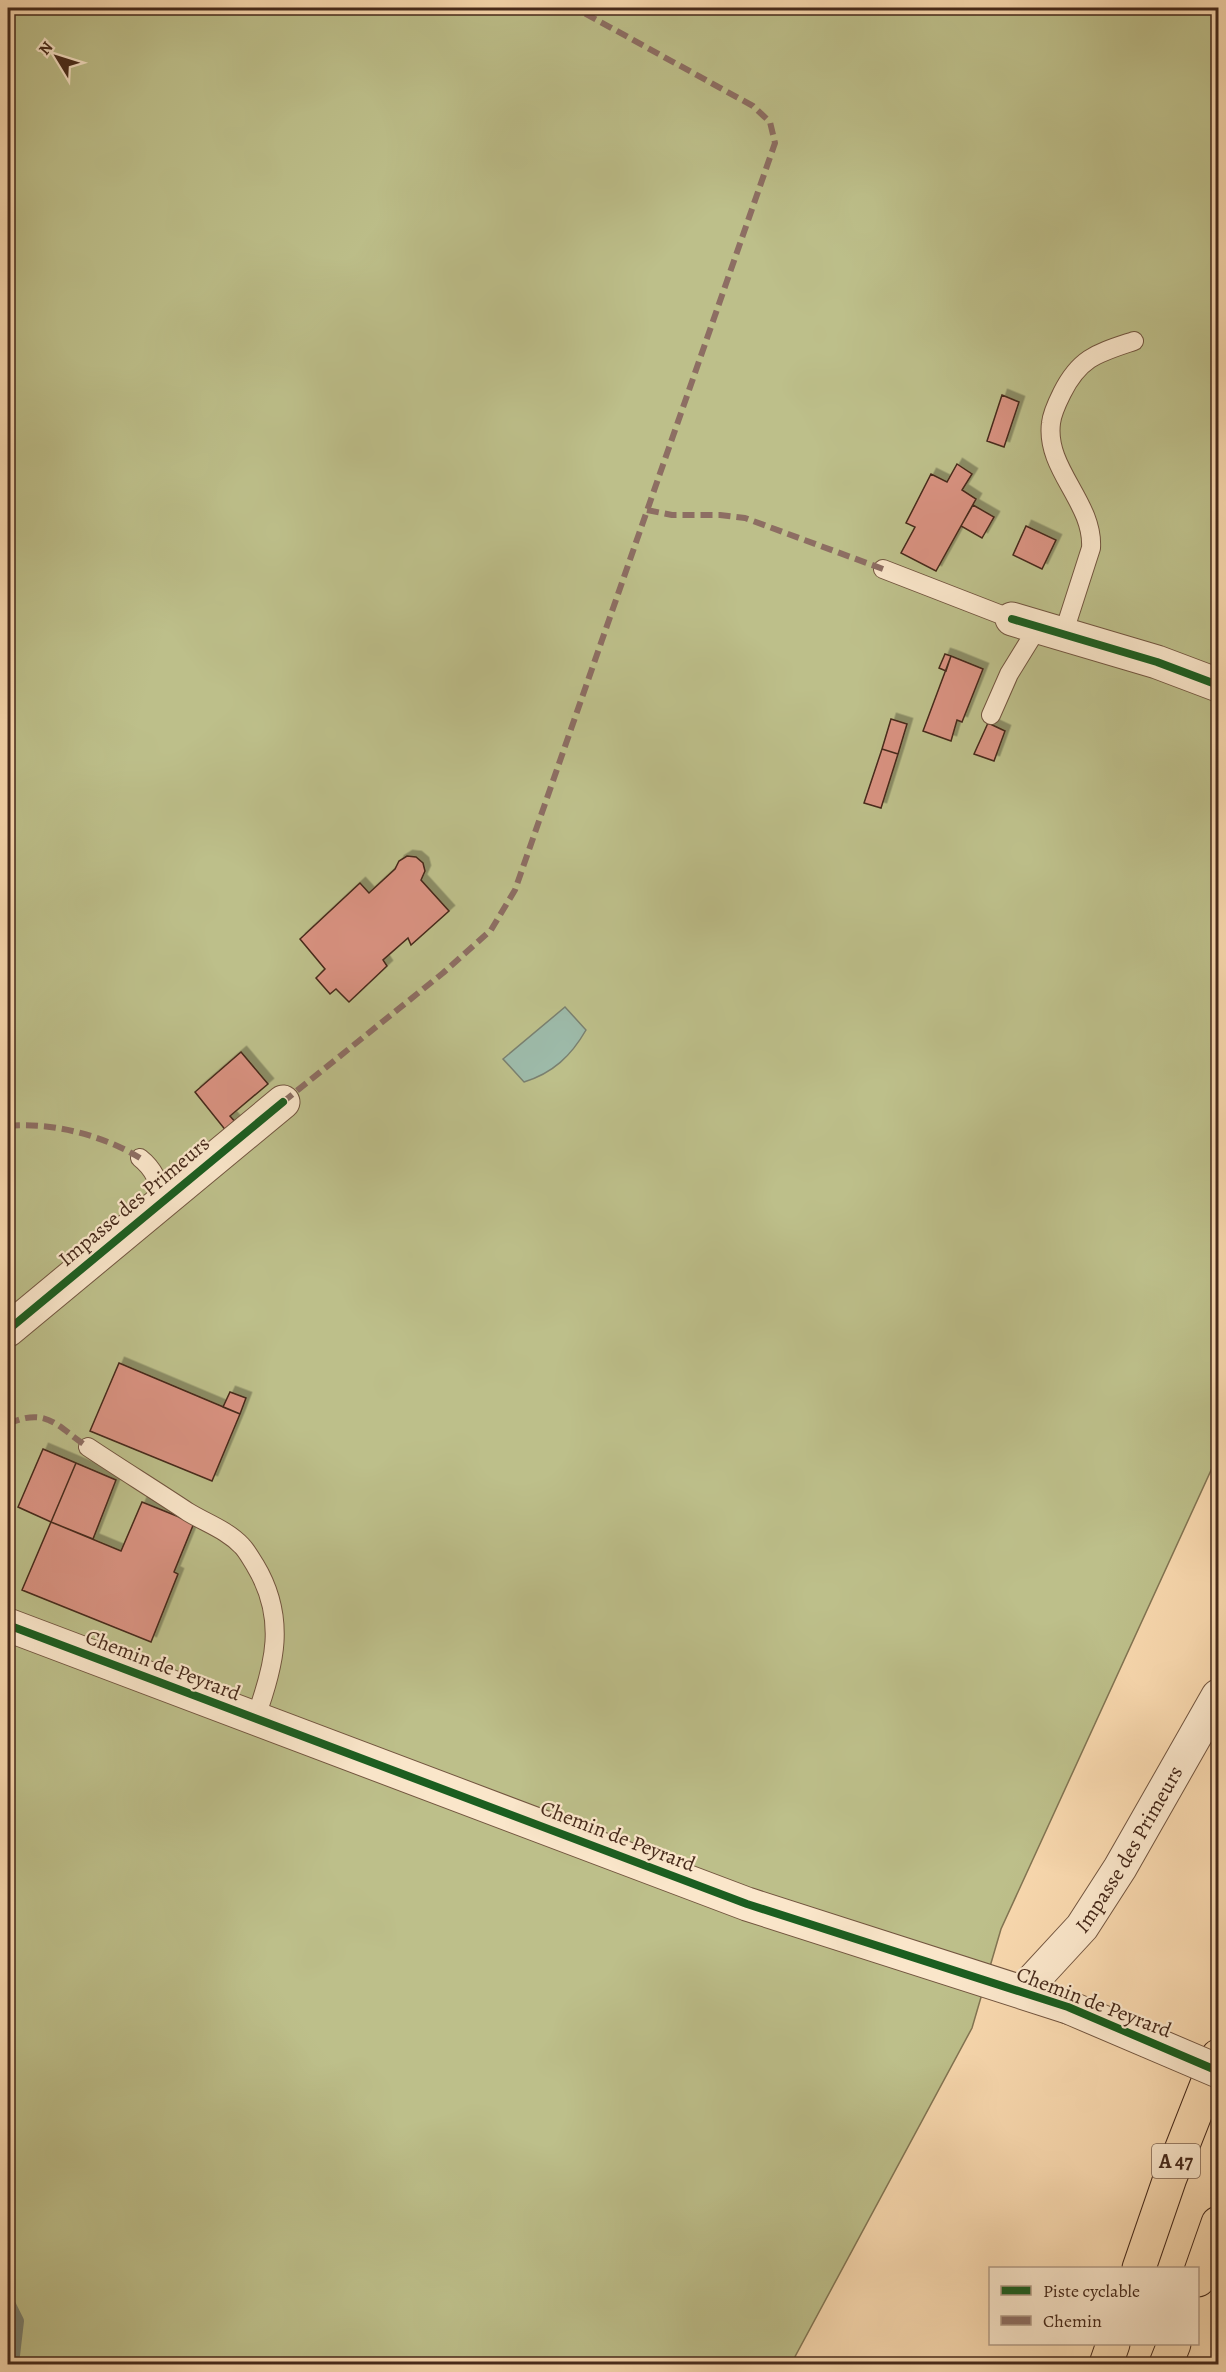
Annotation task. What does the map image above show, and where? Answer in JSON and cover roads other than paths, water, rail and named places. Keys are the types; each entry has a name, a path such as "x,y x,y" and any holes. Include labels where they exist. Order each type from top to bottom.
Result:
{"highway":[{"name":"A 47","path":"1139,2267 1170,2178 1218,2056"},
{"path":"1199,2275 1218,2223"},
{"path":"1106,2364 1112,2345"},
{"path":"1166,2364 1173,2345"}],"street":[{"path":"1038,627 1157,662 1218,685"},
{"name":"Impasse des Primeurs","path":"8,1330 283,1102"},
{"name":"Chemin de Peyrard","path":"8,1625 747,1904 1068,2007 1218,2071"},
{"name":"Impasse des Primeurs","path":"1023,1991 1082,1927 1120,1868 1218,1696"}],"lane":[{"path":"991,715 1009,674 1091,548 1092,536 1089,522 1058,463 1052,443 1051,423 1069,380 1082,363 1099,353 1134,341"},
{"path":"883,569 1038,627"},
{"path":"140,1158 149,1165 158,1181 163,1200"},
{"path":"88,1447 194,1515 222,1530 243,1547 260,1574 270,1600 276,1634 272,1663 255,1719"}],"waterway":[{"path":"8,2301 18,2321 13,2364"}]}
